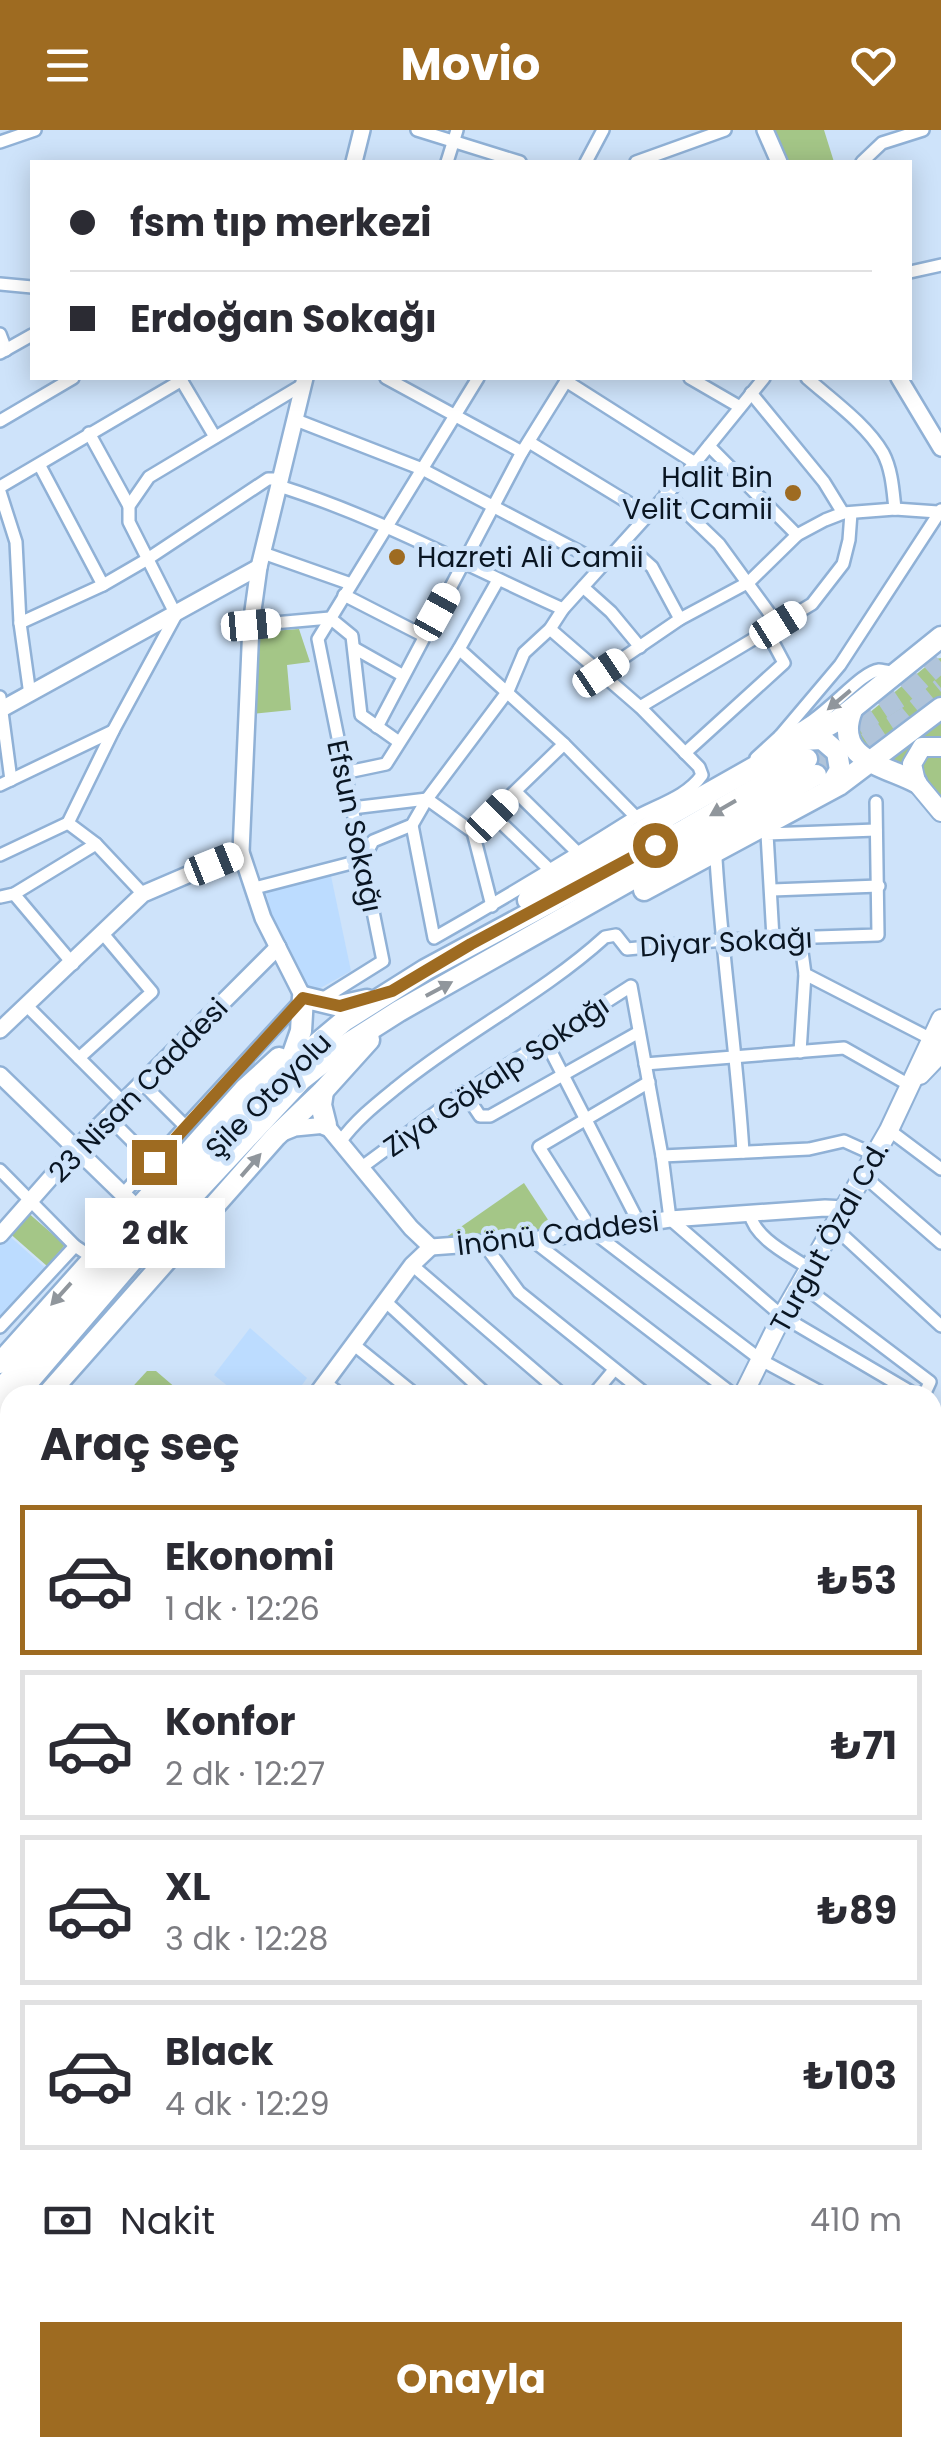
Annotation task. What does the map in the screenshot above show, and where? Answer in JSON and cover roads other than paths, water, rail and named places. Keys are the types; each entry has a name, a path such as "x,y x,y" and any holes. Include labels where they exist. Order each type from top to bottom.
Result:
{"highway":[{"path":"810,765 852,710 936,645"},
{"path":"810,765 873,761 941,708"},
{"path":"852,710 847,739 858,754 916,782"},
{"path":"810,765 864,778 916,782"},
{"name":"Şile Otoyolu","path":"26,1385 131,1262 301,1080 396,1001 471,944 810,765"},
{"name":"Şile Otoyolu","path":"4,1385 173,1192 288,1068 344,1021 480,968 606,910 810,765"},
{"path":"288,1068 310,1000 340,1006 396,1001"},
{"path":"56,1385 276,1136 323,1091 396,1001"},
{"path":"2,1357 84,1252 130,1202 296,1046 344,1021"},
{"path":"323,1091 321,1105 333,1133"}],"main road":[{"path":"941,747 922,747 915,754 913,772 916,782 941,812"},
{"name":"Turgut Özal Cd.","path":"748,1385 782,1316 938,1045 941,1019"}],"street":[{"path":"0,142 35,130"},
{"path":"354,160 362,130"},
{"path":"417,130 455,136 515,160"},
{"path":"587,160 603,130"},
{"path":"642,160 724,130"},
{"path":"765,130 778,160"},
{"path":"864,160 882,142 923,130"},
{"path":"448,160 455,136"},
{"path":"912,272 941,265"},
{"path":"0,284 30,287"},
{"path":"0,334 3,352 30,336"},
{"path":"0,421 70,380"},
{"path":"30,695 20,623 16,542 0,489 179,380"},
{"path":"182,380 215,437"},
{"path":"390,380 455,417 526,447 646,514"},
{"path":"330,618 477,380"},
{"path":"377,727 526,447 566,380"},
{"path":"569,380 695,463"},
{"path":"693,380 740,407"},
{"path":"255,888 363,860 373,841 412,825 508,691 524,653 550,629 563,609 695,463 762,380"},
{"path":"809,380 883,454 892,481 895,510"},
{"path":"900,380 941,448"},
{"path":"129,506 149,478 305,381"},
{"path":"0,1075 130,1202 154,1162 186,1126 310,1000 263,918 241,852 251,625 261,560 305,381"},
{"path":"640,707 812,604 842,564 850,540 847,513 750,393"},
{"path":"296,420 422,469 603,564"},
{"path":"89,432 129,506 129,522 176,615"},
{"path":"709,446 797,536"},
{"path":"40,466 103,585"},
{"path":"20,623 103,585 268,479 386,527 563,609"},
{"path":"666,493 719,544 750,582 784,663 686,753"},
{"path":"601,673 680,620 750,582 797,536 847,513 939,511"},
{"path":"810,765 840,665 939,511"},
{"path":"624,542 652,567 680,620"},
{"path":"261,560 348,589 424,636"},
{"path":"113,731 6,783 1,706 30,695 176,615 261,560"},
{"path":"343,773 386,764 459,650 498,580"},
{"path":"584,587 640,647"},
{"path":"0,854 68,823 176,615"},
{"path":"251,625 330,618 352,636 361,716 399,742"},
{"name":"Efsun Sokağı","path":"310,1000 383,961 318,639 330,618"},
{"path":"550,629 640,707 700,770 716,781 724,780 762,754 810,765"},
{"path":"354,648 402,675"},
{"path":"459,650 508,691 636,817"},
{"path":"810,765 799,730 869,674 880,670 899,674"},
{"path":"473,832 564,744"},
{"path":"412,825 434,938 694,786 700,770"},
{"path":"516,792 579,854"},
{"path":"352,808 427,799 473,832 492,906"},
{"name":"Diyar Sokağı","path":"333,1133 354,1123 441,1051 535,992 605,937 616,935 628,949 723,940 878,935 876,802"},
{"path":"492,816 550,870"},
{"path":"68,823 96,844 143,894"},
{"path":"773,938 768,834 876,830"},
{"path":"0,897 14,894 96,844"},
{"path":"0,1030 143,894 241,852"},
{"path":"716,859 744,1152"},
{"path":"772,890 879,886"},
{"path":"14,894 73,964"},
{"path":"79,1058 152,992 104,934"},
{"path":"800,937 806,974 800,1052"},
{"name":"23 Nisan Caddesi","path":"0,1236 76,1150 278,948"},
{"path":"806,974 938,1045"},
{"name":"Ziya Gökalp Sokağı","path":"362,1167 464,1092 630,986 639,1032"},
{"path":"26,1005 123,1102"},
{"path":"464,1092 480,1116 486,1117 639,1032 670,1219 782,1316 899,1385"},
{"path":"545,1040 640,1224"},
{"path":"645,1064 844,1048 914,1082"},
{"path":"648,1082 539,1146 593,1232 761,1360 807,1385"},
{"path":"142,1083 186,1126"},
{"path":"108,1117 154,1162"},
{"path":"276,1136 295,1128 333,1133"},
{"path":"889,1130 941,1170"},
{"name":"İnönü Caddesi","path":"333,1133 431,1247 532,1240 670,1219 825,1208 846,1210"},
{"path":"662,1156 809,1149 844,1142 875,1155"},
{"path":"0,1170 84,1252 0,1326"},
{"path":"864,1176 939,1238"},
{"path":"750,1214 752,1222 806,1277 930,1382 929,1385"},
{"path":"835,1228 941,1326"},
{"path":"532,1240 721,1385"},
{"path":"484,1244 519,1292 633,1385"},
{"path":"323,1385 412,1266 431,1247"},
{"path":"412,1266 551,1385"},
{"path":"385,1302 476,1385"},
{"path":"353,1344 404,1385"},
{"path":"602,1385 613,1370"}],"tunnel":[{"path":"807,759 905,694 941,662"},
{"path":"816,775 906,717 941,688"}],"place":[{"name":"Halit Bin Velit Camii","path":"793,493"},
{"name":"Hazreti Ali Camii","path":"397,557"}]}
